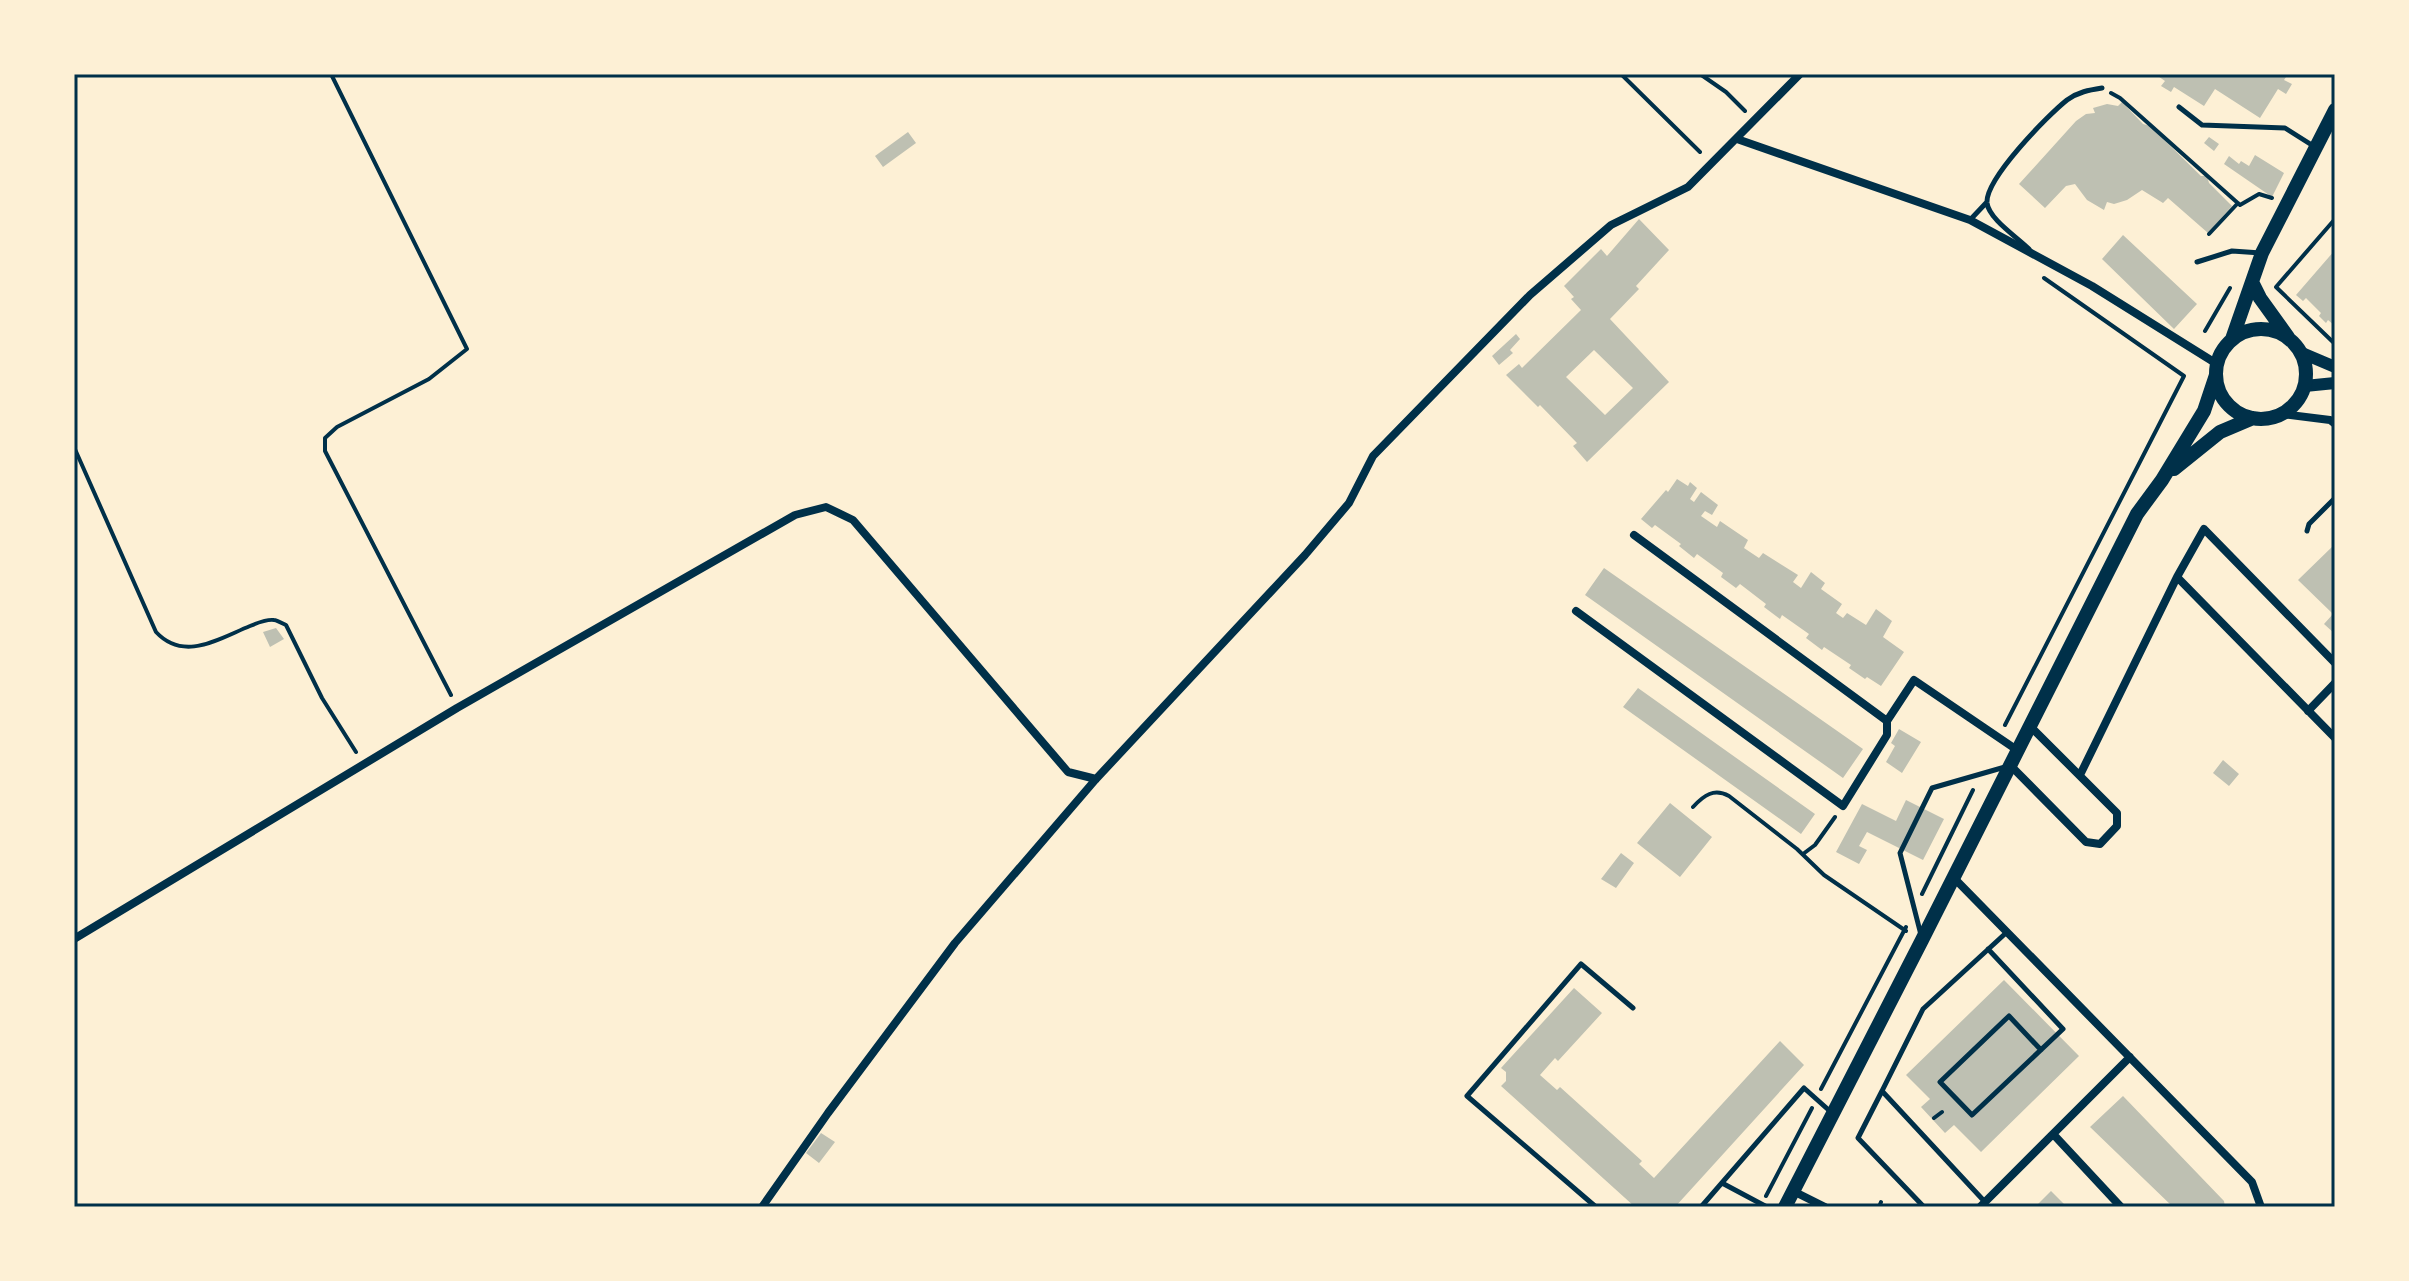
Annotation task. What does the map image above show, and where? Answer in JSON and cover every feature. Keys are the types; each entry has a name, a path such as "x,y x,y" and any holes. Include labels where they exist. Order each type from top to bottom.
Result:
{"main road":[{"path":"1785,1207 2137,514 2162,480 2204,411 2223,350 2232,339 2262,253 2335,110"},
{"path":"2217,369 2219,390 2227,403 2239,413 2253,418 2268,419 2282,414 2294,405 2305,386 2306,366 2302,353 2253,284"},
{"path":"2232,339 2260,329 2275,331 2289,338"},
{"path":"2162,480 2220,432 2253,418"}],"street":[{"path":"762,1207 955,943 1096,779 1305,555 1349,503 1373,456 1530,295 1611,225 1688,187 1800,74"},
{"path":"1737,139 1970,220 2092,286 2217,369"},
{"path":"2302,353 2335,367"},
{"path":"2305,386 2335,383"},
{"path":"2282,414 2330,420 2335,424"},
{"path":"74,939 457,708 795,515 826,507 853,520 1068,772 1096,779"},
{"path":"2080,775 2177,577 2204,529 2335,663"},
{"path":"1634,535 1887,721"},
{"path":"2177,577 2335,738"},
{"path":"1576,611 1843,806 1887,735 1887,721 1914,680 2017,750"},
{"path":"2308,711 2335,683"},
{"path":"2010,765 2086,842 2100,844 2117,826 2117,813 2030,726"},
{"path":"1954,878 2252,1182 2261,1207"},
{"path":"1983,1205 2130,1057"},
{"path":"2054,1135 2121,1207"},
{"path":"1793,1191 1825,1207"}],"lane":[{"path":"1970,220 1987,201 1995,179 2035,130 2068,99 2084,90 2102,88"},
{"path":"2179,107 2202,125 2285,128 2316,148"},
{"path":"1987,201 1992,214 2032,252"},
{"path":"2197,262 2232,251 2262,253"},
{"path":"2307,531 2309,524 2335,498"},
{"path":"1922,940 1900,853 1932,788 2010,765"},
{"path":"1924,1207 1858,1138 1923,1009 2007,932"},
{"path":"1988,949 2063,1029 2041,1050 1972,1115 1940,1082 2009,1016 2041,1050"},
{"path":"1596,1207 1467,1096 1581,964 1633,1008"},
{"path":"1701,1207 1804,1088 1833,1113"},
{"path":"1882,1091 1983,1205"},
{"path":"1722,1183 1764,1206"}],"path":[{"path":"331,74 467,349 429,379 337,427 325,438 325,451 457,708"},
{"path":"1621,74 1700,152"},
{"path":"1700,74 1726,92 1755,120"},
{"path":"2102,88 2120,98 2240,205 2259,194 2276,199"},
{"path":"2209,234 2238,203"},
{"path":"2335,219 2276,287 2335,344"},
{"path":"1999,738 2184,376 2033,270"},
{"path":"2205,331 2234,281"},
{"path":"74,447 156,632 166,643 178,648 201,645 263,621 275,620 286,625 322,698 364,764"},
{"path":"1764,1206 1980,774"},
{"path":"1693,807 1704,796 1720,792 1803,854 1824,875 1922,940"},
{"path":"1803,854 1815,845 1843,806"},
{"path":"1934,1118 1942,1112"}],"building":[{"path":"2155,74 2288,74 2284,80 2292,84 2286,94 2278,89 2260,118 2215,89 2204,106 2174,87 2171,92 2161,86 2165,81"},
{"path":"2122,102 2201,176 2207,176 2209,183 2232,206 2208,233 2168,198 2163,203 2142,190 2127,200 2114,204 2107,202 2104,210 2087,200 2075,184 2066,186 2045,208 2019,184 2076,121 2086,114 2095,113 2093,108 2107,104 2118,106"},
{"path":"908,132 916,143 883,167 875,156"},
{"path":"2209,137 2219,144 2214,151 2204,143"},
{"path":"2255,155 2284,173 2272,197 2224,164 2229,156 2239,164 2241,161 2249,166"},
{"path":"1639,219 1669,250 1636,286 1639,289 1610,319 1669,382 1587,462 1573,446 1577,443 1506,375 1519,364 1522,368 1581,310 1564,286 1601,249 1607,256","holes":["1594,350 1633,388 1605,415 1566,377"]},
{"path":"2123,235 2197,304 2174,329 2102,259"},
{"path":"2335,250 2335,326 2328,320 2326,323 2306,298 2303,301 2296,295"},
{"path":"1516,334 1520,339 1510,350 1513,353 1499,365 1492,356"},
{"path":"1677,479 1688,486 1690,482 1697,488 1690,499 1694,502 1701,492 1718,505 1712,515 1705,511 1701,516 1717,527 1720,521 1748,540 1744,548 1759,558 1763,553 1798,575 1793,582 1801,588 1811,572 1825,583 1821,589 1842,604 1836,613 1843,618 1847,613 1866,625 1876,609 1892,621 1883,637 1904,652 1881,686 1867,677 1865,679 1849,668 1851,665 1824,647 1822,650 1806,638 1809,634 1782,615 1780,619 1740,584 1736,588 1721,577 1723,573 1697,554 1694,558 1679,546 1681,544 1641,519"},
{"path":"2335,544 2335,634 2324,624 2333,614 2298,580"},
{"path":"1604,568 1863,749 1843,778 1585,595"},
{"path":"276,628 284,639 270,647 263,632"},
{"path":"1638,688 1815,814 1801,834 1623,707"},
{"path":"1899,729 1921,742 1902,773 1886,762 1895,746 1891,743"},
{"path":"2223,760 2239,774 2229,786 2213,773"},
{"path":"1906,800 1944,819 1923,860 1867,832 1859,846 1867,850 1859,864 1836,852 1862,804 1896,821"},
{"path":"1670,803 1712,837 1680,877 1637,843"},
{"path":"1621,853 1634,863 1616,888 1601,879"},
{"path":"2004,980 2079,1056 1981,1152 1954,1125 1945,1133 1921,1107 1930,1099 1906,1075"},
{"path":"1574,988 1602,1013 1558,1061 1555,1058 1540,1075 1557,1090 1560,1087 1642,1161 1639,1164 1654,1178 1780,1041 1804,1065 1675,1207 1635,1207 1501,1086 1506,1081 1506,1072 1501,1068"},
{"path":"2123,1096 2224,1201 2225,1207 2173,1207 2090,1127"},
{"path":"821,1133 835,1142 819,1163 806,1153"},
{"path":"2051,1191 2067,1207 2035,1207"}]}
